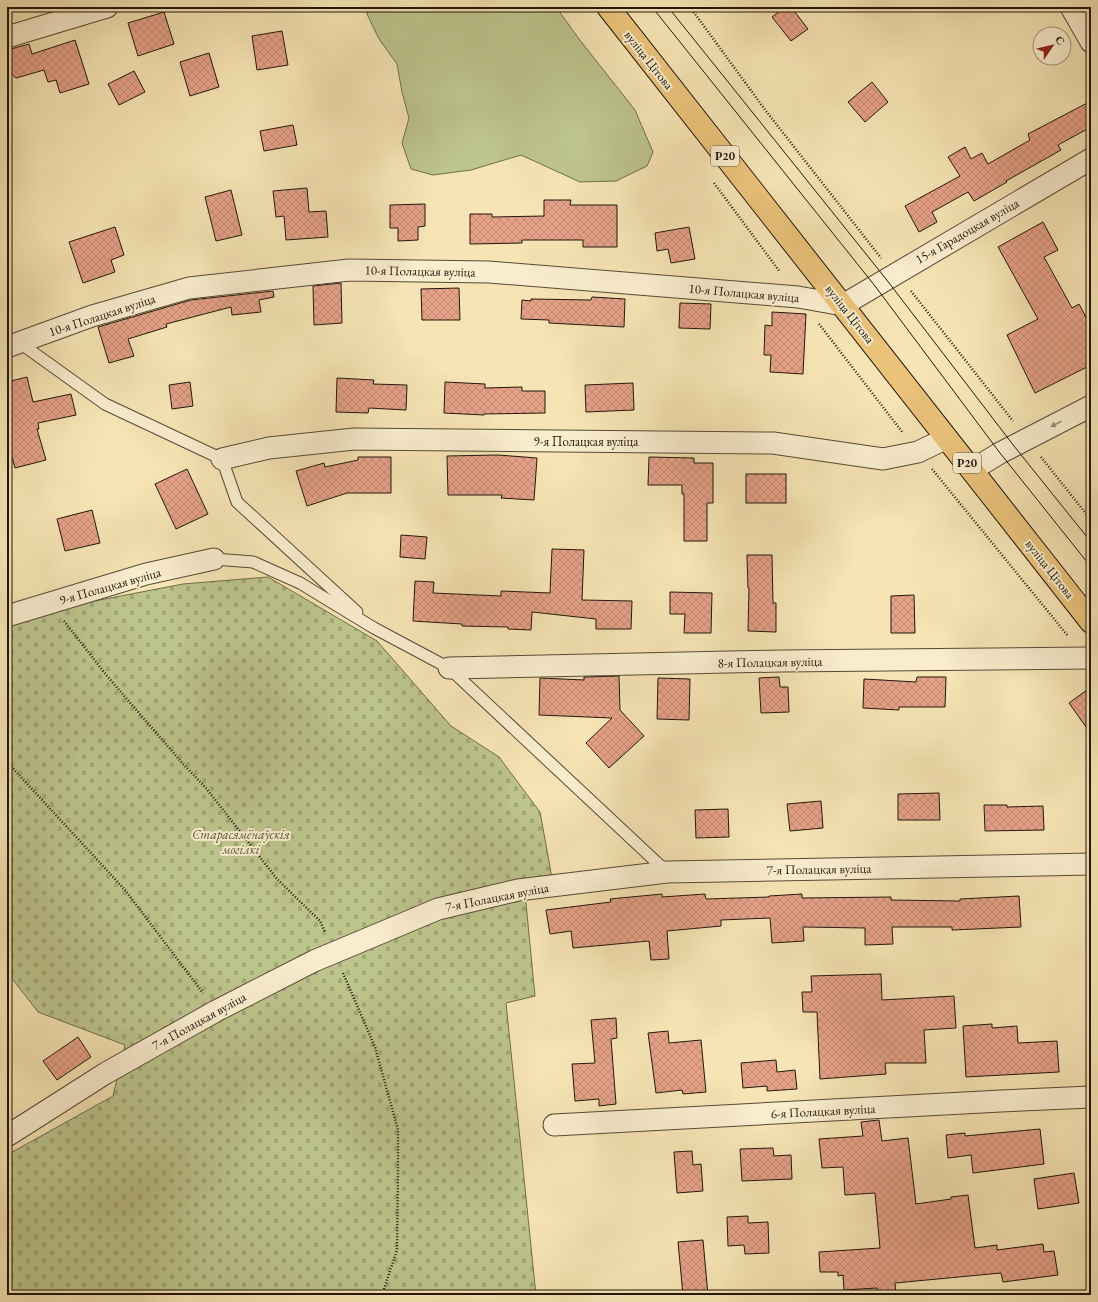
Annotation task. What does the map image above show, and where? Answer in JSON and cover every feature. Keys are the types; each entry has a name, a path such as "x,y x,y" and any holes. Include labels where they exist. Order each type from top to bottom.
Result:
{"main road":[{"name":"вуліца Цітова","path":"608,7 1091,622"}],"street":[{"path":"7,36 107,7"},
{"path":"1071,7 1091,42"},
{"name":"15-я Гарадоцкая вуліца","path":"843,305 1091,160"},
{"name":"10-я Полацкая вуліца","path":"14,345 92,316 189,288 348,270 489,272 798,297 843,305"},
{"path":"972,470 1000,453 1091,406"},
{"name":"9-я Полацкая вуліца","path":"222,459 269,448 354,439 773,443 883,459 918,452 946,438"},
{"name":"9-я Полацкая вуліца","path":"7,616 146,574 214,559"},
{"name":"8-я Полацкая вуліца","path":"449,668 1089,658"},
{"name":"7-я Полацкая вуліца","path":"7,1136 106,1073 216,1011 314,961 438,909 518,890 667,872 1091,864"},
{"name":"6-я Полацкая вуліца","path":"554,1125 1091,1097"}],"lane":[{"path":"14,345 105,404 222,459 237,502 374,628"},
{"path":"214,559 253,562 300,583 374,628 449,668 667,872"}],"path":[{"path":"714,182 798,297 918,452 1089,658"},
{"path":"50,603 107,676 184,765 206,788 277,879 320,921 374,1048 398,1130 397,1250 382,1295"},
{"path":"7,762 125,890 216,1011"}],"green space":[{"path":"368,7 556,7 579,39 635,110 653,152 647,166 616,181 580,182 521,155 471,170 433,175 411,169 402,143 409,118 397,64 379,39 367,14"},
{"name":"Старасямёнаўскія могілкі","path":"268,577 377,641 451,726 499,757 540,812 552,878 524,883 535,996 506,1003 536,1295 7,1295 7,1155 113,1096 125,1045 38,1012 7,972 7,621 48,610 183,584"}],"building":[{"path":"785,7 791,7 808,29 791,41 772,17"},
{"path":"164,12 174,44 138,56 128,23"},
{"path":"282,31 288,65 257,70 252,36"},
{"path":"75,40 89,84 60,93 56,80 48,82 44,70 16,78 7,70 7,50 29,44 32,54"},
{"path":"209,53 219,87 190,96 180,62"},
{"path":"134,71 145,92 119,105 108,84"},
{"path":"872,82 888,102 865,122 848,102"},
{"path":"1091,101 1091,127 1058,145 1061,150 974,201 968,192 932,212 937,222 919,232 905,206 960,176 948,157 965,147 971,159 982,153 988,164 1030,140 1028,134"},
{"path":"293,125 297,145 264,151 260,131"},
{"path":"307,188 309,212 326,211 328,237 286,240 284,216 276,217 273,191"},
{"path":"231,190 242,235 216,241 205,197"},
{"path":"544,200 571,200 570,205 617,205 617,247 583,247 583,240 522,240 522,243 470,244 470,214 492,214 492,217 544,216"},
{"path":"425,204 425,226 418,227 418,240 398,241 398,228 390,228 390,205"},
{"path":"1043,222 1058,250 1044,257 1072,308 1079,304 1091,327 1091,365 1035,393 1007,335 1038,319 998,247"},
{"path":"115,227 124,255 111,260 115,272 83,283 69,242"},
{"path":"689,227 695,259 671,263 668,249 657,251 655,233"},
{"path":"341,283 342,323 314,325 313,286"},
{"path":"459,288 460,320 422,320 421,289"},
{"path":"273,291 274,297 259,300 261,312 232,315 231,307 166,324 167,327 128,339 134,356 109,363 98,327 191,300"},
{"path":"592,297 625,299 624,327 549,323 549,320 521,319 522,300 591,300"},
{"path":"680,303 711,304 710,329 679,328"},
{"path":"772,312 806,314 803,374 770,372 771,355 764,355 765,325 772,326"},
{"path":"27,377 33,402 71,394 76,415 38,423 39,429 37,429 46,460 15,468 7,439 7,382"},
{"path":"337,378 374,380 373,384 407,385 406,410 369,408 368,413 336,412"},
{"path":"190,382 193,406 172,409 169,385"},
{"path":"445,382 485,384 485,388 522,387 522,391 545,391 545,413 484,415 444,413"},
{"path":"633,383 634,410 586,412 585,385"},
{"path":"498,455 537,458 534,500 501,498 502,495 448,495 447,456"},
{"path":"358,457 391,457 391,493 347,493 307,506 296,471 324,463 325,467 358,460"},
{"path":"649,457 694,458 694,463 713,463 713,503 707,503 707,541 684,541 684,494 682,494 682,485 648,485"},
{"path":"187,469 208,514 176,529 155,484"},
{"path":"746,474 786,474 786,503 746,503"},
{"path":"92,510 100,543 65,551 57,519"},
{"path":"401,535 427,537 425,559 400,557"},
{"path":"552,549 584,550 582,600 632,601 631,629 596,629 596,619 532,612 531,630 508,629 508,627 462,626 462,624 413,621 415,581 434,582 433,593 501,596 501,591 550,593"},
{"path":"747,555 772,555 773,603 776,603 776,632 748,631 749,588"},
{"path":"670,592 712,593 711,633 684,633 685,614 670,614"},
{"path":"914,595 915,633 891,633 891,596"},
{"path":"619,676 620,710 644,736 609,768 586,743 612,718 539,715 540,678 584,680 584,677"},
{"path":"779,677 780,687 788,687 789,712 761,713 759,678"},
{"path":"917,677 946,677 945,707 899,707 899,710 863,708 864,679 916,682"},
{"path":"658,678 690,679 689,720 657,719"},
{"path":"1091,687 1091,734 1069,703"},
{"path":"939,793 940,820 898,820 898,794"},
{"path":"821,801 823,828 790,831 787,804"},
{"path":"984,805 1007,805 1007,807 1043,806 1044,830 985,831"},
{"path":"728,809 729,837 696,838 695,810"},
{"path":"662,894 662,897 705,894 706,899 769,897 802,894 802,898 891,897 891,900 960,901 960,899 1019,896 1021,927 952,930 952,927 892,927 893,944 865,945 865,928 803,927 804,941 772,943 770,918 721,920 721,926 667,931 669,959 651,960 649,941 573,948 571,931 550,934 546,910 611,902 610,899"},
{"path":"881,974 882,1000 954,996 956,1028 924,1030 926,1063 885,1063 886,1074 820,1079 817,1012 803,1012 802,992 812,992 811,976"},
{"path":"616,1018 617,1038 611,1039 616,1104 599,1106 599,1099 575,1101 572,1064 595,1063 591,1020"},
{"path":"992,1024 992,1028 1017,1026 1018,1043 1057,1041 1059,1072 966,1077 963,1026"},
{"path":"668,1031 669,1043 701,1040 706,1092 683,1094 682,1090 656,1093 648,1033"},
{"path":"78,1037 91,1057 57,1080 43,1061"},
{"path":"776,1060 777,1072 795,1070 797,1089 767,1091 767,1086 743,1088 741,1063"},
{"path":"879,1120 882,1141 908,1138 916,1204 968,1195 975,1248 997,1245 997,1250 1043,1244 1044,1252 1054,1251 1058,1275 1003,1282 1001,1273 895,1283 896,1295 878,1295 877,1288 844,1290 843,1275 838,1276 838,1272 820,1272 819,1252 880,1248 875,1193 845,1195 843,1167 822,1168 819,1139 863,1136 861,1122"},
{"path":"1040,1129 1044,1164 973,1173 971,1155 948,1158 946,1135 965,1133 965,1136"},
{"path":"773,1148 774,1156 791,1155 792,1179 742,1181 740,1149"},
{"path":"692,1151 693,1165 701,1164 703,1191 677,1193 674,1152"},
{"path":"1074,1173 1079,1203 1038,1209 1034,1179"},
{"path":"748,1216 748,1223 768,1222 769,1253 745,1254 744,1245 728,1246 727,1217"},
{"path":"703,1240 708,1295 683,1295 678,1242"}],"tram line":[{"path":"652,7 875,286 1000,453 1091,567"},
{"path":"668,7 886,279 1014,446 1091,542"}]}
